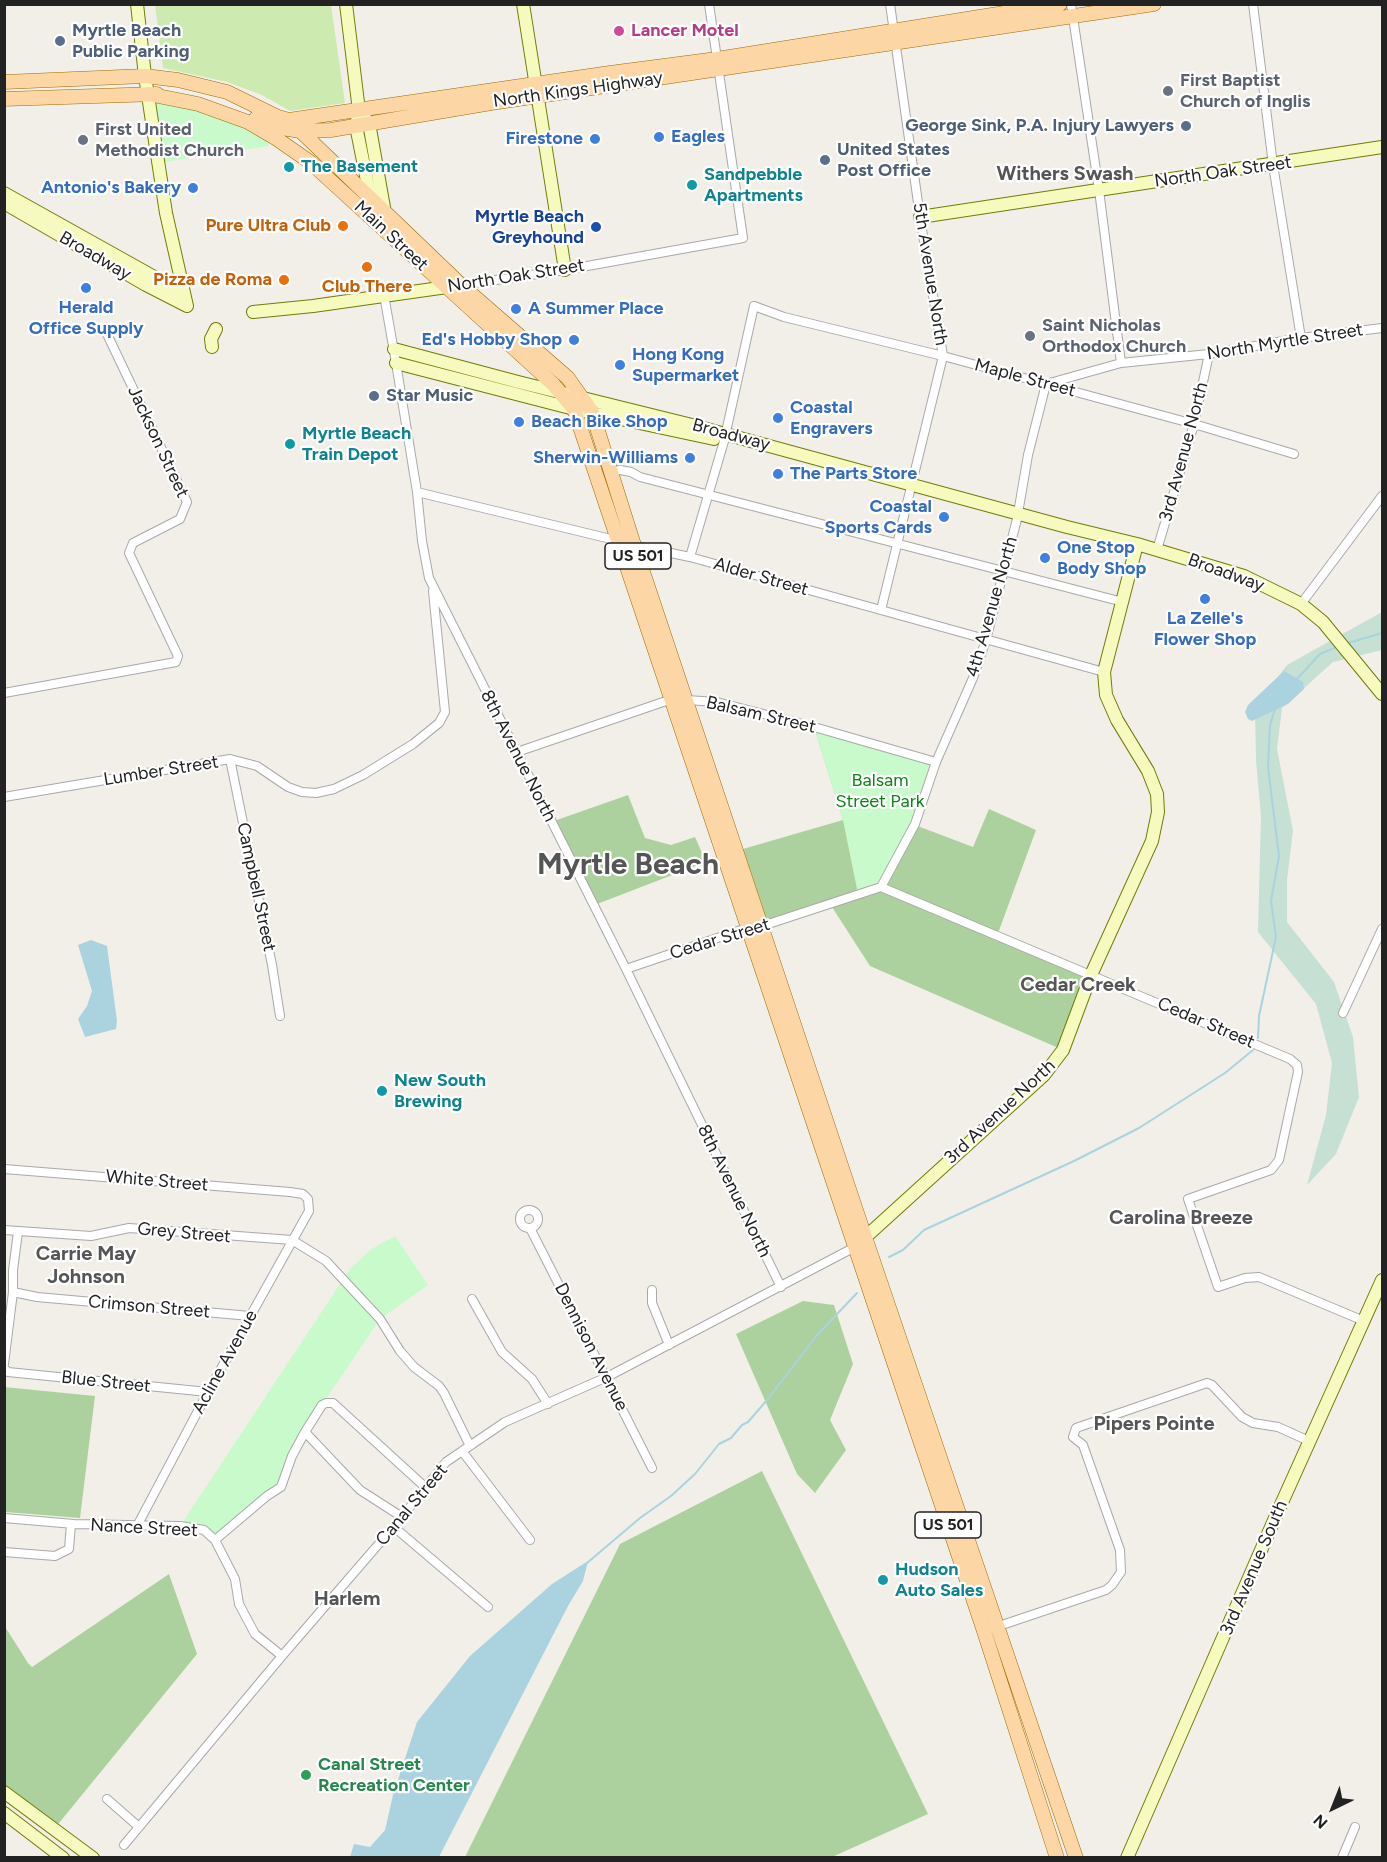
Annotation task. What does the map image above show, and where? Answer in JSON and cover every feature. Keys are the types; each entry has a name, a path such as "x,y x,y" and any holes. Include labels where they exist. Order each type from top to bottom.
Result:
{"main road":[{"name":"North Kings Highway","path":"895,37 1060,4"},
{"name":"North Kings Highway","path":"4,99 148,94 192,95 225,105 277,127 300,131 332,130 536,91 610,73 718,64 1072,11 1154,4"},
{"path":"4,82 145,76 178,80 227,92 289,120"},
{"name":"North Kings Highway","path":"289,120 536,91"},
{"name":"Main Street","path":"148,94 198,104 248,122 278,139 381,217 568,378 592,412"},
{"name":"Main Street","path":"289,120 370,200 381,217 446,287 547,378 574,409"},
{"name":"US 501","path":"574,409 620,542 679,699 991,1629 1076,1857"},
{"name":"US 501","path":"592,412 679,699"},
{"name":"US 501","path":"991,1629 1057,1857"}],"street":[{"path":"137,4 145,76 166,213 183,293"},
{"path":"346,4 359,111 381,217"},
{"path":"523,4 565,270"},
{"path":"709,4 718,64"},
{"name":"5th Avenue North","path":"881,610 943,356 920,217 890,4"},
{"path":"1253,4 1273,165 1301,338"},
{"path":"1072,11 1099,189 1120,363"},
{"name":"North Oak Street","path":"253,312 314,306 565,270 743,238 718,64"},
{"path":"362,125 370,200"},
{"name":"North Oak Street","path":"920,217 1383,147"},
{"name":"Broadway","path":"4,193 27,211 146,285 187,306 183,293 27,211 4,203"},
{"name":"8th Avenue North","path":"384,295 429,578 626,969 782,1287"},
{"name":"Maple Street","path":"725,438 754,306 784,317 943,356 1194,424 1294,454"},
{"name":"North Myrtle Street","path":"1046,384 1120,363 1209,354 1301,338 1383,328"},
{"path":"212,346 216,329"},
{"name":"Jackson Street","path":"4,693 176,662 178,656 129,553 133,543 180,519 188,502 106,334"},
{"name":"Broadway","path":"394,349 1018,516 1137,544 1244,576 1301,604 1323,622 1383,694"},
{"name":"3rd Avenue North","path":"1157,550 1194,424 1209,354"},
{"name":"Broadway","path":"396,363 574,409 725,438"},
{"name":"4th Avenue North","path":"881,887 915,824 936,762 973,678 986,640 1018,516 1028,455 1046,384"},
{"path":"690,557 725,438"},
{"path":"610,472 620,470 631,472 640,477 708,495 1123,602"},
{"name":"Alder Street","path":"417,492 690,557 1104,672"},
{"path":"1301,604 1383,496"},
{"name":"3rd Avenue North","path":"860,1242 1044,1075 1063,1050 1091,975 1152,841 1158,812 1157,794 1148,771 1117,720 1106,695 1104,672 1137,544"},
{"name":"Lumber Street","path":"4,797 230,759 256,766 288,787 316,794 331,790 363,775 413,744 439,723 445,712 433,586"},
{"name":"Balsam Street","path":"517,752 679,699 717,702 936,762"},
{"name":"Campbell Street","path":"230,759 272,965 280,1016"},
{"name":"Cedar Street","path":"626,969 741,930 756,928 881,887 1290,1059 1297,1065 1298,1072 1279,1160 1271,1170 1188,1198 1218,1287 1239,1279 1259,1277 1364,1321"},
{"path":"1342,1013 1383,929"},
{"name":"White Street","path":"4,1169 290,1192 303,1194 308,1199"},
{"name":"Acline Avenue","path":"137,1526 208,1392 309,1211 308,1199"},
{"name":"Dennison Avenue","path":"530,1227 652,1467"},
{"name":"Grey Street","path":"4,1230 92,1236 129,1228 292,1240"},
{"path":"5,1368 18,1232"},
{"path":"292,1240 326,1261 380,1319 400,1351 414,1368 439,1386 466,1448 530,1540"},
{"name":"Canal Street","path":"124,1845 282,1656 394,1527 446,1462 505,1422 607,1377 782,1287 860,1242"},
{"name":"3rd Avenue South","path":"1127,1857 1383,1280"},
{"path":"652,1290 652,1304 669,1345"},
{"name":"Crimson Street","path":"13,1292 37,1297 250,1316"},
{"path":"471,1299 502,1352 532,1379 548,1404"},
{"name":"Blue Street","path":"5,1368 208,1392"},
{"path":"991,1629 1106,1590 1121,1572 1120,1550 1083,1445 1073,1437 1076,1428 1207,1383 1212,1385 1242,1417 1254,1423 1278,1427 1310,1441"},
{"path":"215,1540 281,1487 292,1456 322,1404 333,1403 425,1487"},
{"path":"305,1432 360,1490 402,1517"},
{"name":"Nance Street","path":"4,1518 71,1524 204,1530 215,1540 235,1579 239,1604 255,1634 282,1656"},
{"path":"4,1552 55,1556 69,1549 71,1524"},
{"path":"394,1527 488,1607"},
{"path":"4,1792 93,1857"},
{"path":"107,1799 139,1827"},
{"path":"4,1813 63,1857"},
{"path":"1342,1857 1355,1827"}],"green space":[{"path":"155,5 331,5 345,103 290,111 262,95 227,82 163,68"},
{"path":"148,94 266,132 269,146 158,163"},
{"path":"1382,612 1382,650 1333,662 1282,708 1277,749 1293,831 1287,880 1287,922 1334,982 1353,1037 1359,1097 1336,1154 1307,1185 1326,1115 1332,1063 1316,1004 1258,932 1261,817 1256,760 1255,707 1287,665"},
{"path":"814,727 915,825 973,847 989,809 1036,830 997,936 1091,975 1063,1050 870,966 830,904 763,926 736,851 843,820"},
{"name":"Balsam Street Park","path":"814,727 936,762 915,824 881,887 858,894 843,820"},
{"path":"628,795 645,838 671,845 695,837 706,862 592,906 551,822"},
{"path":"395,1236 428,1285 380,1319 322,1405 281,1487 215,1540 197,1528 180,1526 350,1269 370,1250"},
{"path":"803,1301 834,1305 853,1364 830,1420 846,1450 815,1493 797,1474 736,1334"},
{"path":"4,1387 95,1396 80,1518 5,1512"},
{"path":"762,1471 928,1814 832,1857 465,1857 620,1544"},
{"path":"169,1574 197,1654 55,1828 5,1792 4,1625 32,1667"}],"water":[{"path":"1284,671 1303,682 1304,689 1288,704 1252,721 1248,719 1245,712 1248,705"},
{"path":"91,940 107,946 117,1021 116,1029 85,1037 78,1019 87,1006 92,991 78,945"},
{"path":"588,1561 583,1581 439,1857 350,1857 354,1844 370,1847 385,1830 393,1795 417,1722 470,1656 552,1584"}],"waterway":[{"path":"1348,643 1382,633"},
{"path":"1295,681 1320,654 1337,647"},
{"path":"1258,1038 1259,1016 1276,937 1271,901 1279,856 1268,767 1270,725 1275,709"},
{"path":"889,1257 903,1250 924,1230 1074,1161 1139,1128 1225,1073 1253,1050"},
{"path":"587,1563 640,1518 671,1496 695,1474 719,1444 731,1438 742,1425 748,1422 818,1334 857,1293"}],"place":[{"name":"Lancer Motel","path":"619,31"},
{"name":"Myrtle Beach Public Parking","path":"60,41"},
{"name":"First Baptist Church of Inglis","path":"1168,91"},
{"name":"George Sink, P.A. Injury Lawyers","path":"1186,126"},
{"name":"Eagles","path":"659,137"},
{"name":"Firestone","path":"595,139"},
{"name":"First United Methodist Church","path":"83,140"},
{"name":"United States Post Office","path":"825,160"},
{"name":"The Basement","path":"289,167"},
{"name":"Sandpebble Apartments","path":"692,185"},
{"name":"Antonio's Bakery","path":"193,188"},
{"name":"Pure Ultra Club","path":"343,226"},
{"name":"Myrtle Beach Greyhound","path":"596,227"},
{"name":"Club There","path":"367,267"},
{"name":"Pizza de Roma","path":"284,280"},
{"name":"Herald Office Supply","path":"86,288"},
{"name":"A Summer Place","path":"516,309"},
{"name":"Saint Nicholas Orthodox Church","path":"1030,336"},
{"name":"Ed's Hobby Shop","path":"574,340"},
{"name":"Hong Kong Supermarket","path":"620,365"},
{"name":"Star Music","path":"374,396"},
{"name":"Coastal Engravers","path":"778,418"},
{"name":"Beach Bike Shop","path":"519,422"},
{"name":"Myrtle Beach Train Depot","path":"290,444"},
{"name":"Sherwin-Williams","path":"690,458"},
{"name":"The Parts Store","path":"778,474"},
{"name":"Coastal Sports Cards","path":"944,517"},
{"name":"One Stop Body Shop","path":"1045,558"},
{"name":"La Zelle's Flower Shop","path":"1205,599"},
{"name":"New South Brewing","path":"382,1091"},
{"name":"Hudson Auto Sales","path":"883,1580"},
{"name":"Canal Street Recreation Center","path":"306,1775"}],"district":[{"name":"Withers Swash","path":"1065,174"},
{"name":"Myrtle Beach","path":"628,865"},
{"name":"Cedar Creek","path":"1078,985"},
{"name":"Carolina Breeze","path":"1181,1218"},
{"name":"Carrie May Johnson","path":"86,1266"},
{"name":"Pipers Pointe","path":"1154,1424"},
{"name":"Harlem","path":"347,1599"}]}
